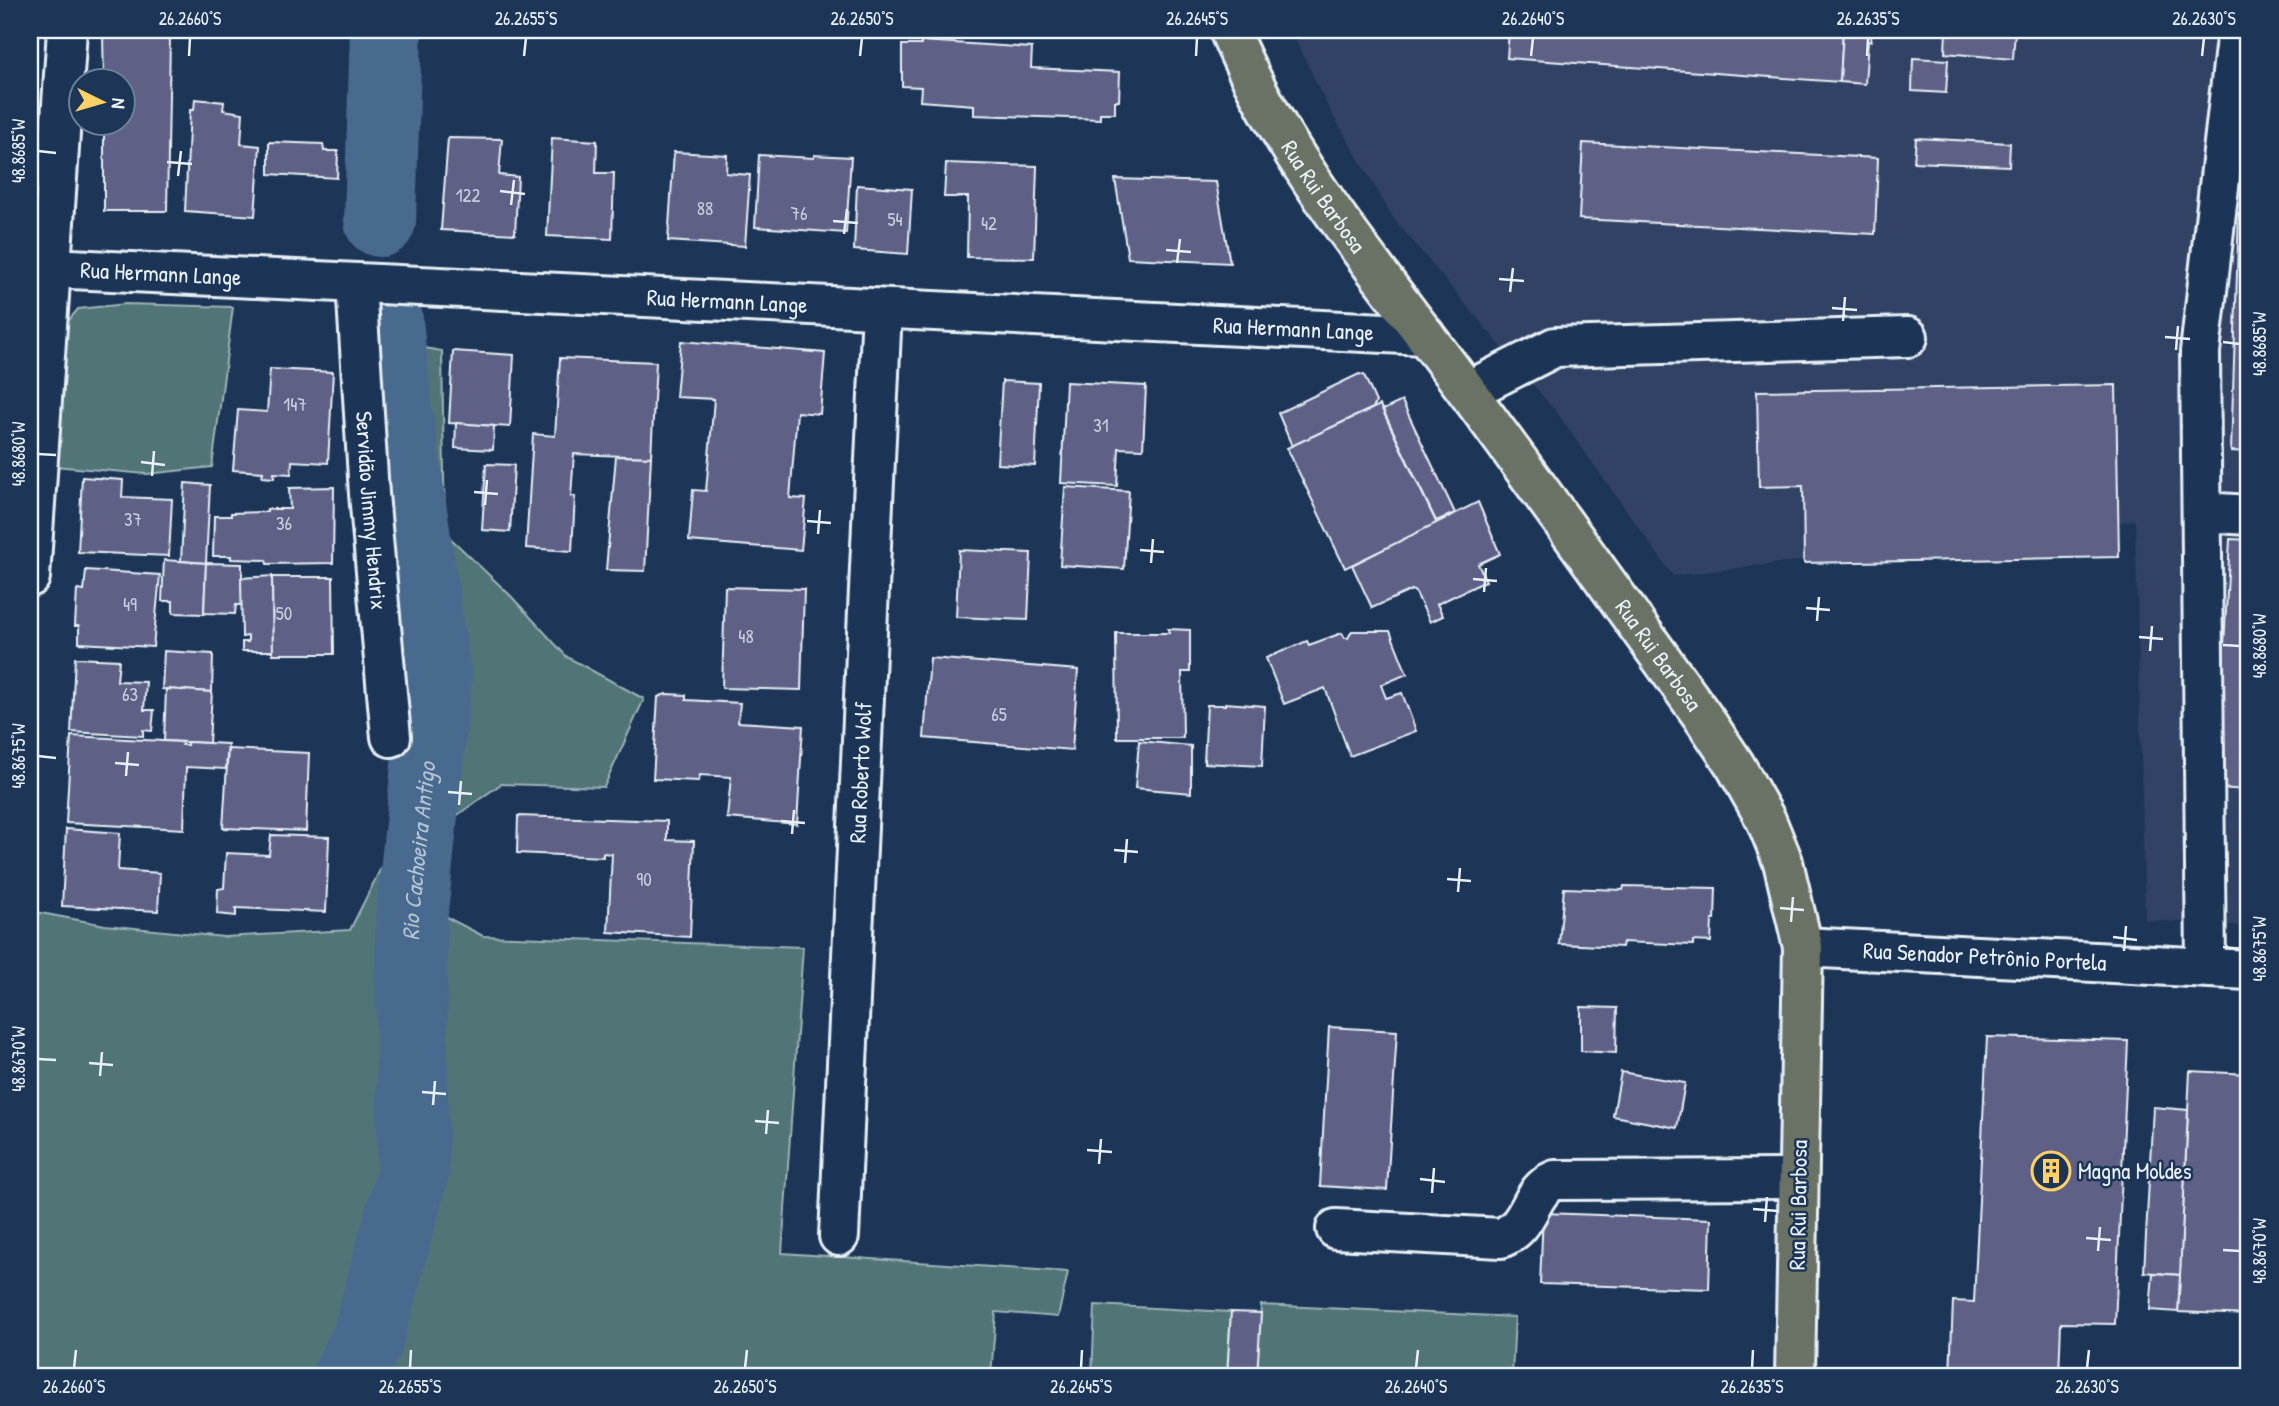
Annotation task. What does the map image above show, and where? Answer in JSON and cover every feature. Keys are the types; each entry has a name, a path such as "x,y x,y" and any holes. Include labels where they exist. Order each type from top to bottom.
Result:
{"main road":[{"name":"Rua Rui Barbosa","path":"1229,30 1240,55 1311,179 1647,639 1735,765 1766,820 1783,862 1803,947 1795,1376"}],"street":[{"path":"30,577 40,268 67,30"},
{"path":"2206,967 2200,352 2237,30"},
{"name":"Rua Hermann Lange","path":"40,268 1425,335"},
{"name":"Servidão Jimmy Hendrix","path":"356,284 370,506 391,737"},
{"name":"Rua Roberto Wolf","path":"839,1236 882,309"},
{"path":"1468,391 1555,346 1908,337"},
{"path":"2202,512 2249,515"},
{"name":"Rua Senador Petrônio Portela","path":"1803,947 2249,970"},
{"path":"1336,1229 1502,1238 1520,1227 1542,1187 1555,1180 1798,1179"}],"shaded area":[{"path":"1291,30 2249,30 2249,926 2145,920 2135,520 1673,576 1557,413 1394,219 1327,105"}],"green space":[{"path":"126,304 233,307 212,467 147,474 54,466 56,336 78,309"},
{"path":"367,338 442,351 445,533 511,596 567,657 644,699 604,787 501,784 452,819 444,916 483,936 803,947 782,1253 1068,1272 1058,1317 996,1312 991,1376 30,1376 30,911 105,925 224,937 350,930 387,856 405,737"},
{"path":"1095,1305 1231,1312 1227,1376 1092,1376"},
{"path":"1261,1305 1515,1317 1512,1376 1257,1376"}],"building":[{"path":"111,30 170,30 170,37 111,36"},
{"path":"1509,30 1843,30 1840,82 1507,58"},
{"path":"1843,30 1872,30 1871,41 1868,41 1865,84 1840,82"},
{"path":"1946,30 2015,30 2013,59 1945,53"},
{"path":"103,36 170,37 167,211 104,211 104,136 136,136 136,66 104,66"},
{"path":"921,41 1032,48 1031,68 1120,72 1119,101 1115,101 1115,113 1100,113 1100,119 974,115 974,105 920,101 921,87 902,86 902,45 921,45"},
{"path":"1913,58 1948,60 1946,93 1912,91"},
{"path":"195,99 224,102 223,110 243,113 241,144 260,146 255,216 185,211 190,110 194,110"},
{"path":"448,138 502,139 499,175 518,177 515,234 441,230"},
{"path":"552,138 597,141 596,173 614,173 612,239 547,236"},
{"path":"1916,138 2010,143 2009,166 1914,162"},
{"path":"269,142 323,144 324,151 338,151 337,178 269,174"},
{"path":"1583,143 1878,158 1875,234 1579,219"},
{"path":"674,152 727,155 726,173 750,175 745,246 668,241"},
{"path":"759,155 851,157 846,233 755,227"},
{"path":"946,163 1037,166 1034,258 967,257 968,197 944,197"},
{"path":"1115,179 1216,182 1230,263 1128,258"},
{"path":"857,185 912,189 908,254 854,250"},
{"path":"2239,213 2249,213 2249,452 2231,451"},
{"path":"681,341 825,353 820,414 797,412 790,498 806,499 801,550 689,541 693,490 706,491 714,399 676,397"},
{"path":"453,351 514,355 510,427 449,423"},
{"path":"560,358 656,362 651,457 574,454 571,496 575,496 572,551 526,548 533,434 555,436"},
{"path":"270,369 333,372 328,463 292,461 291,474 274,473 274,478 262,477 263,472 233,470 238,410 267,412"},
{"path":"1359,374 1364,375 1376,402 1373,408 1292,446 1278,413"},
{"path":"1002,381 1039,383 1035,466 997,464"},
{"path":"1066,382 1146,386 1143,449 1119,448 1117,486 1061,483"},
{"path":"2116,385 2119,557 1804,563 1803,486 1759,487 1757,391"},
{"path":"1402,401 1455,513 1436,521 1383,410"},
{"path":"1380,405 1437,524 1345,568 1287,448"},
{"path":"456,423 494,426 493,450 455,448"},
{"path":"616,456 651,457 645,571 606,570"},
{"path":"486,464 514,465 510,532 482,530"},
{"path":"82,477 123,480 122,497 172,499 169,556 78,552"},
{"path":"185,483 210,485 206,563 181,561"},
{"path":"334,487 333,563 267,564 266,560 213,556 214,516 267,512 267,509 290,509 289,488"},
{"path":"1065,487 1129,491 1124,569 1060,565"},
{"path":"1478,502 1500,554 1478,564 1486,581 1437,604 1443,616 1430,622 1412,590 1372,608 1352,565"},
{"path":"2230,539 2249,540 2249,790 2216,788"},
{"path":"959,550 1031,553 1028,620 956,617"},
{"path":"164,560 206,563 204,614 173,613 173,601 162,601"},
{"path":"206,563 242,564 242,605 236,605 235,614 204,613"},
{"path":"86,570 160,575 153,647 79,643 79,626 75,626 77,590 84,591"},
{"path":"272,576 273,651 242,651 242,642 248,642 248,636 242,637 241,578"},
{"path":"272,577 333,577 334,654 273,654"},
{"path":"725,587 804,589 801,690 722,688"},
{"path":"1168,629 1190,630 1190,672 1182,672 1183,738 1117,738 1116,633 1169,633"},
{"path":"1352,631 1390,631 1407,674 1381,685 1386,698 1402,693 1416,731 1350,756 1325,688 1284,704 1266,658 1307,641 1309,645 1342,633 1348,638"},
{"path":"164,651 213,654 212,692 162,689"},
{"path":"75,658 119,660 117,681 146,682 144,710 154,710 152,731 143,730 143,736 71,732"},
{"path":"930,658 1078,670 1072,750 924,738"},
{"path":"166,689 212,692 209,743 164,741"},
{"path":"666,694 686,695 686,700 740,703 738,722 803,726 797,824 727,818 731,777 700,775 699,781 653,779 658,697"},
{"path":"1225,703 1265,706 1262,766 1204,763 1207,705"},
{"path":"71,736 181,742 182,745 187,745 187,742 228,744 226,769 186,767 184,829 66,823"},
{"path":"1139,741 1191,746 1191,793 1135,788"},
{"path":"228,749 309,753 306,831 223,828"},
{"path":"518,816 667,821 667,840 694,841 690,937 608,932 612,854 603,853 603,857 517,853"},
{"path":"66,829 120,833 118,870 160,873 158,911 62,906"},
{"path":"271,835 329,837 326,912 236,908 236,916 217,914 218,889 224,888 226,853 269,855"},
{"path":"1624,886 1716,888 1711,942 1693,941 1693,945 1623,942 1622,947 1559,944 1564,888 1623,890"},
{"path":"1581,1007 1617,1008 1616,1053 1581,1051"},
{"path":"1329,1027 1397,1031 1387,1190 1320,1186"},
{"name":"Magna Moldes","path":"1987,1037 2128,1041 2115,1324 2061,1323 2059,1376 1950,1376 1953,1301 1974,1302"},
{"path":"2190,1071 2249,1074 2249,1315 2178,1312"},
{"path":"1621,1072 1685,1083 1677,1128 1613,1116"},
{"path":"2153,1107 2188,1110 2180,1275 2144,1272"},
{"path":"1543,1213 1711,1219 1709,1289 1540,1284"},
{"path":"2153,1273 2180,1275 2178,1312 2150,1310"},
{"path":"1231,1312 1261,1313 1257,1376 1227,1376"}],"waterway":[{"name":"Rio Cachoeira Antigo","path":"380,221 386,30"},
{"name":"Rio Cachoeira Antigo","path":"348,1376 367,1341 413,1172 411,922 436,679 396,410 387,320"}],"place":[{"name":"Magna Moldes","path":"2051,1171"}]}
